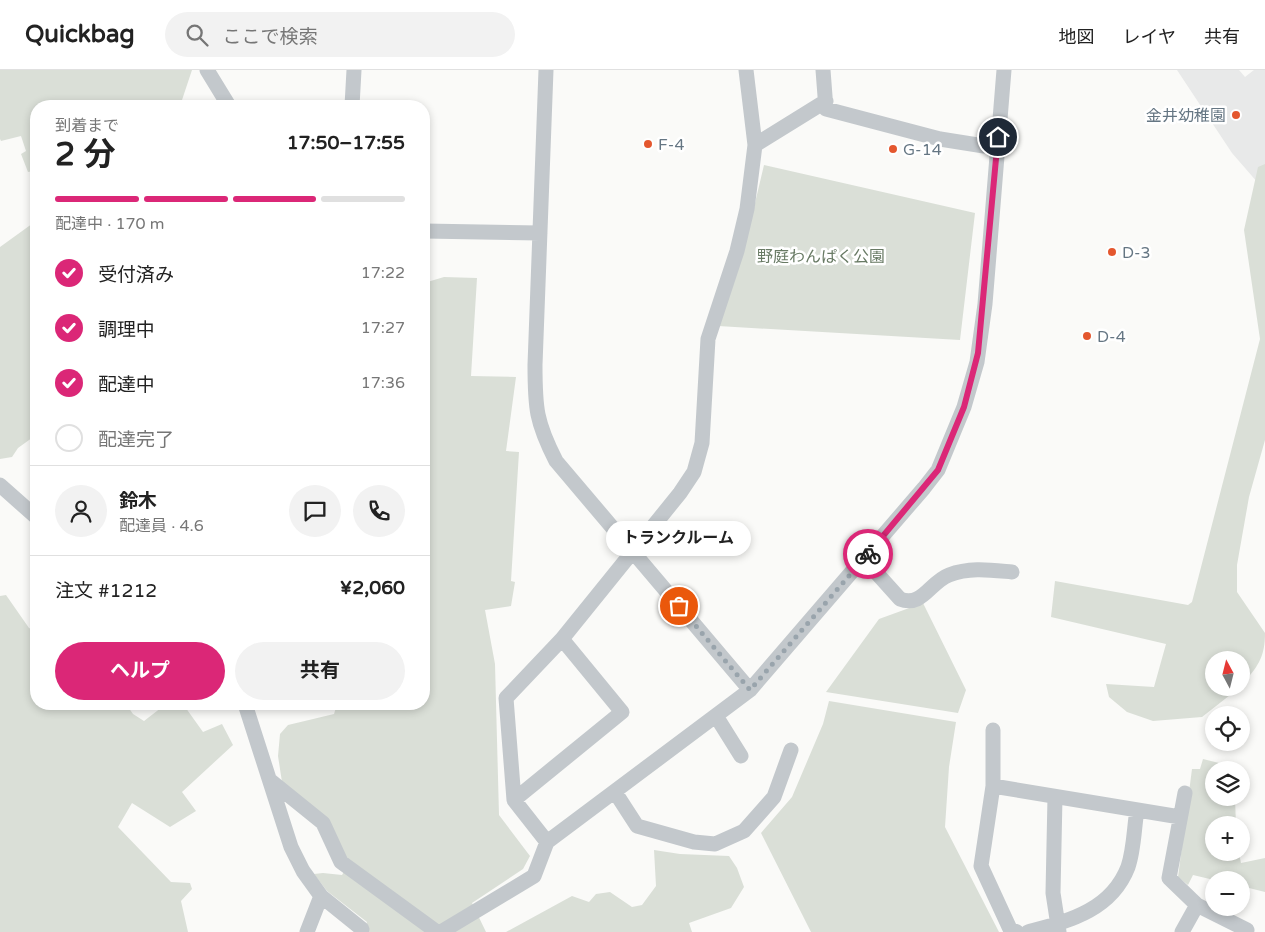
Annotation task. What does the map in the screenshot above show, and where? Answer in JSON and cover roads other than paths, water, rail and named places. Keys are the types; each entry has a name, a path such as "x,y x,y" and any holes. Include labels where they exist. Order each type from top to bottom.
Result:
{"street":[{"path":"207,70 225,100"},
{"path":"352,100 354,70"},
{"path":"546,70 535,381 535,406 541,433 556,461 750,690"},
{"path":"548,842 514,800 506,698 562,639 680,493 694,472 702,444 708,339 737,251 747,209 755,145 746,70"},
{"path":"823,70 826,109 940,139 984,146"},
{"path":"271,781 323,823 341,862 439,932 534,876 548,842 750,690 864,559 938,470 964,407 977,362 984,304 1004,70"},
{"path":"755,145 826,101"},
{"path":"430,231 540,233"},
{"path":"0,485 30,512"},
{"path":"864,559 900,599 908,602 916,601 946,576 959,572 979,569 1012,572"},
{"path":"514,800 622,712 562,639"},
{"path":"247,710 291,847 303,871 321,896 362,928"},
{"path":"716,716 741,756"},
{"path":"993,730 993,786 981,866 1010,929 1017,932"},
{"path":"615,792 637,826 694,842 715,844 744,831 762,812 774,796 791,750"},
{"path":"993,786 1180,817"},
{"path":"1185,793 1169,878 1197,905 1247,930 1246,932"},
{"path":"1055,797 1053,893 1059,928"},
{"path":"1028,932 1059,928 1096,908 1109,897 1128,867 1137,810"},
{"path":"307,932 321,896"},
{"path":"1182,932 1197,905"}],"place":[{"name":"金井幼稚園","path":"1236,115"},
{"name":"F-4","path":"648,144"},
{"name":"G-14","path":"893,149"},
{"name":"D-3","path":"1112,252"},
{"name":"D-4","path":"1087,336"},
{"name":"トランクルーム","path":"679,606"}],"park label":[{"name":"野庭わんぱく公園","path":"821,256"}]}
